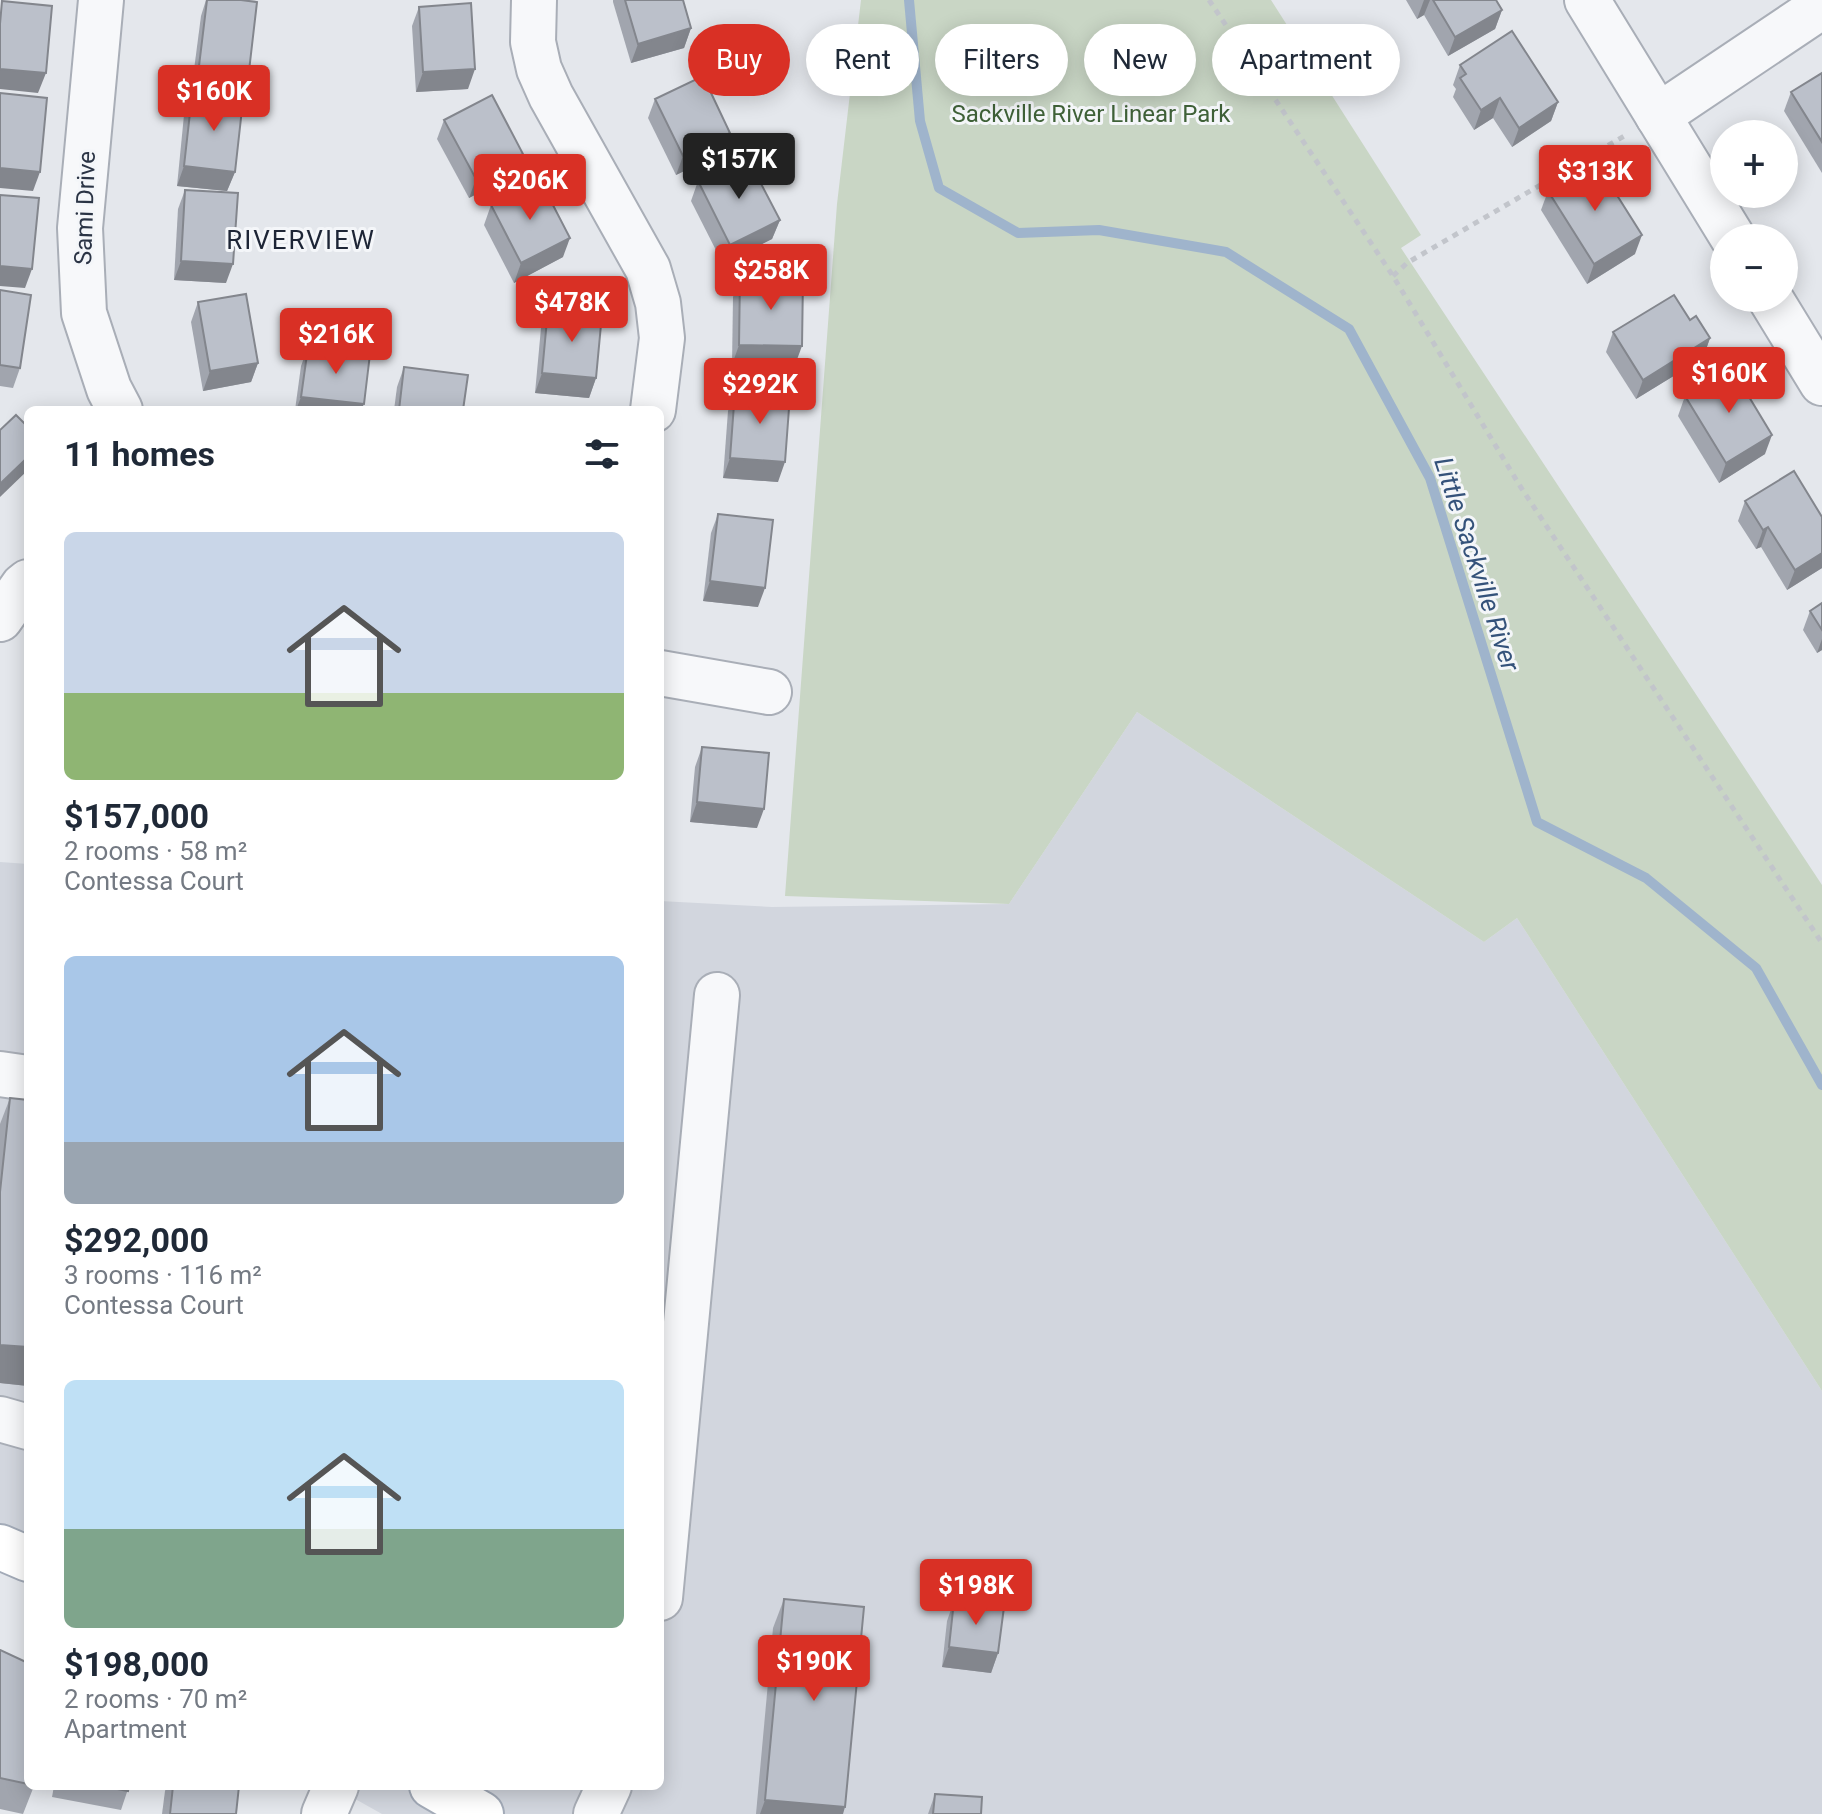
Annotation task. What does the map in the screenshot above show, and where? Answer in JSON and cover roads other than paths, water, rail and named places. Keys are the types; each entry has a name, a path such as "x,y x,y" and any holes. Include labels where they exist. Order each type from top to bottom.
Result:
{"main road":[{"path":"0,1547 24,1557"},
{"path":"439,1790 481,1814"}],"street":[{"name":"Sami Drive","path":"101,0 80,242 84,313 109,389 118,406"},
{"path":"534,0 533,42 539,69 648,269 658,303 662,338 654,406"},
{"path":"1587,0 1724,224"},
{"path":"1658,116 1822,6"},
{"path":"1779,312 1822,383"},
{"path":"0,619 24,585"},
{"path":"664,674 769,692"},
{"path":"664,1556 717,995"},
{"path":"0,1074 24,1077"},
{"path":"0,1419 24,1426"},
{"path":"324,1814 334,1790"},
{"path":"596,1814 607,1790"}],"waterway":[{"name":"Little Sackville River","path":"909,0 920,121 939,188 1018,233 1099,230 1226,252 1349,329 1430,478 1537,822 1646,878 1756,968 1822,1085"}],"district":[{"name":"RIVERVIEW","path":"301,240"}],"park label":[{"name":"Sackville River Linear Park","path":"1091,114"}]}
